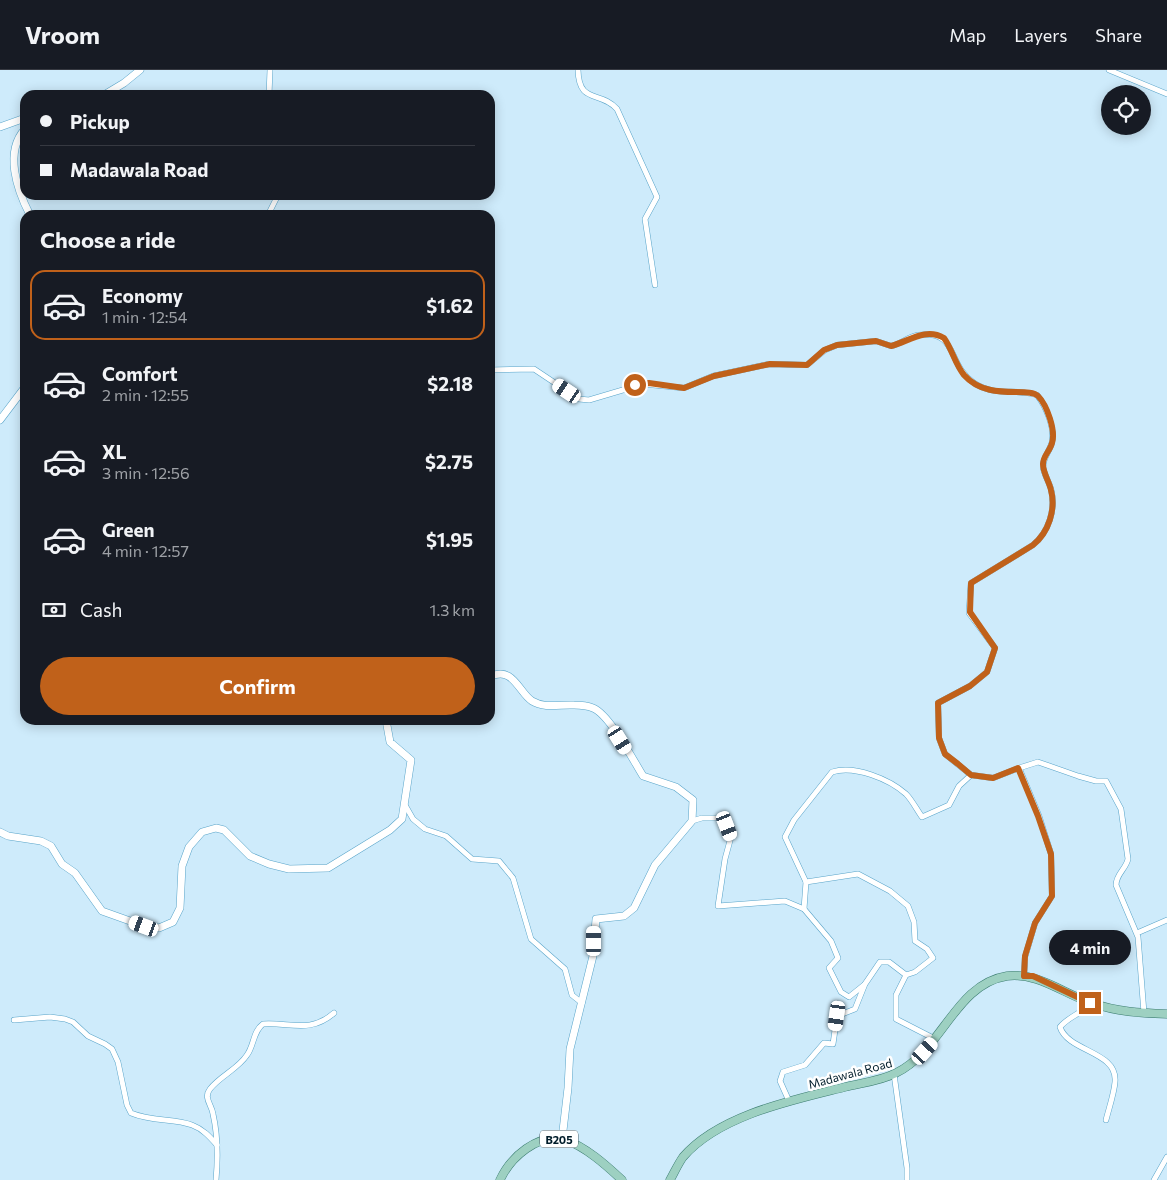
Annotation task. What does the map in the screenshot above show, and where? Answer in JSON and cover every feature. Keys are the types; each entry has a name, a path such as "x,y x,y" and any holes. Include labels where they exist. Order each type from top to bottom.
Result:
{"main road":[{"name":"Madawala Road","path":"670,1180 683,1158 716,1132 767,1107 894,1074 915,1063 976,988 996,978 1033,976 1090,1003 1116,1010 1167,1014"},
{"name":"B205","path":"500,1180 508,1163 525,1148 548,1140 562,1139 577,1146 622,1180"}],"street":[{"path":"112,90 140,70"},
{"path":"269,90 270,70"},
{"path":"578,70 579,83 584,92 592,97 609,102 618,109 657,197 645,220 655,285"},
{"path":"1109,70 1167,94"},
{"path":"0,127 20,120"},
{"path":"20,136 14,144 20,196"},
{"path":"495,370 534,369 579,399 589,400 643,384 684,388 714,376 770,364 807,365 824,350 837,345 876,341 891,346 919,335 940,336 946,340 964,375 989,391 1037,395 1049,418 1053,433 1052,443 1043,461 1043,470 1054,501 1047,527 1040,539 1033,545 971,583 970,612 995,648 987,672 970,686 938,703 939,738 945,754 971,775 993,778 1038,762 1096,782 1106,781 1120,809 1128,859 1126,866 1117,877 1116,885 1137,934 1141,958 1144,1013"},
{"path":"0,420 20,394"},
{"path":"495,677 513,678 532,701 554,707 573,705 594,708 613,726 643,776 676,787 693,800 692,821"},
{"path":"0,832 8,836 41,841 51,846 62,864 75,873 102,911 144,926 159,928 173,922 180,908 182,866 189,846 202,832 216,828 224,830 250,856 270,864 289,869 328,868 390,830 402,820 411,760 390,742 387,725"},
{"path":"1018,768 1051,854 1052,896 1035,923 1025,956 1024,976"},
{"path":"804,909 806,882 785,837 794,820 832,772 838,770 870,773 906,794 922,817 949,805 960,786 971,775"},
{"path":"405,805 413,818 425,829 446,836 472,859 499,861 513,878 532,939 565,969 572,995 582,1003"},
{"path":"562,1139 570,1049 593,956 596,919 624,916 634,908 655,865 692,821 702,818 722,818 731,837 725,859 718,906 785,901 804,909 831,941 838,958 829,968 841,992 849,996 865,984"},
{"path":"806,882 858,874 898,897 908,906 914,922 915,941 927,949 933,958 916,972 906,975 896,995 896,1019 936,1039"},
{"path":"1137,934 1167,920"},
{"path":"789,1101 780,1081 783,1072 806,1065 824,1043 833,1044 837,1016 856,1009 865,984 880,962 889,962 906,975"},
{"path":"1090,1003 1084,1012 1068,1020 1060,1027 1063,1035 1078,1046 1094,1052 1114,1072 1116,1080 1106,1120"},
{"path":"216,1180 217,1145 213,1112 207,1094 210,1089 236,1068 248,1054 258,1027 267,1024 312,1025 324,1022 334,1013"},
{"path":"14,1020 50,1017 73,1022 83,1032 112,1049 122,1073 127,1105 131,1113 154,1120 192,1125 205,1132 217,1145"},
{"path":"894,1074 907,1180"},
{"path":"1154,1180 1167,1157"}],"route":[{"path":"635,385 649,383 684,388 714,376 775,363 798,366 807,365 828,347 837,345 876,341 891,346 912,337 923,335 944,338 964,375 974,383 989,391 1032,393 1040,399 1049,418 1053,433 1052,443 1043,461 1043,470 1054,501 1052,512 1047,527 1040,539 971,583 970,612 995,648 987,672 970,686 938,703 939,738 945,754 971,775 993,778 1018,768 1051,854 1052,896 1035,923 1025,956 1024,976 1033,976 1090,1003"}]}
